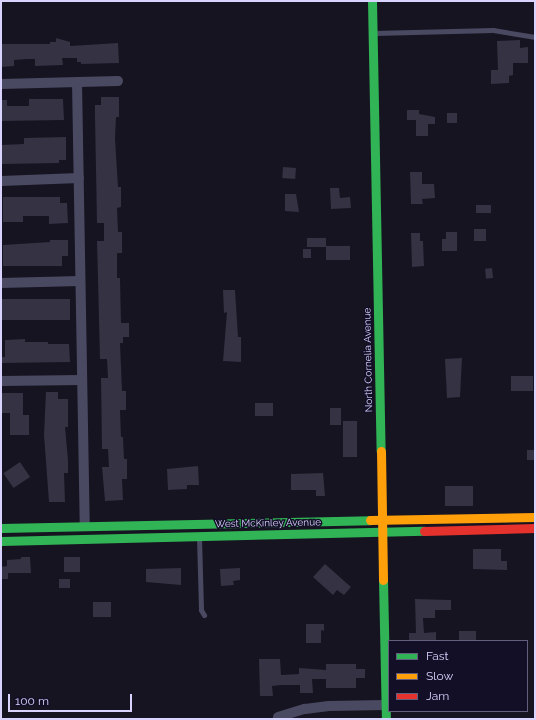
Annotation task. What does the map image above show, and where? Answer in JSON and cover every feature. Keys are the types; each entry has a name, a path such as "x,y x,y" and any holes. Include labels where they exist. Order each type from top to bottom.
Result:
{"main road":[{"name":"North Cornelia Avenue","path":"372,1 386,719"},
{"name":"West McKinley Avenue","path":"1,528 535,517"},
{"name":"West McKinley Avenue","path":"1,541 535,528"}],"street":[{"path":"1,84 118,81"},
{"path":"77,82 85,526"},
{"path":"1,181 78,178"},
{"path":"1,283 80,281"},
{"path":"1,381 82,380"},
{"path":"278,718 305,709 329,706 386,705"}],"lane":[{"path":"373,33 493,30 535,37"},
{"path":"199,536 201,610 204,615"}],"building":[{"path":"56,38 70,42 70,46 118,43 119,63 81,64 81,62 77,62 77,58 62,58 63,65 35,66 35,59 27,59 14,60 14,66 1,67 1,44 50,44 50,42 56,42"},
{"path":"520,40 520,48 528,47 528,63 513,63 513,75 509,76 509,83 491,84 491,70 498,70 497,41"},
{"path":"101,97 119,97 119,117 116,117 115,139 118,187 121,187 121,207 117,208 118,232 122,232 122,253 117,253 117,278 120,278 121,323 129,323 129,337 123,337 123,343 120,343 122,391 126,391 126,410 120,410 121,437 123,437 124,459 127,459 127,479 122,479 123,500 105,501 102,467 109,467 108,449 102,449 101,378 108,378 107,359 100,359 97,241 104,241 104,223 97,223 95,117 95,105 101,105"},
{"path":"29,99 63,99 64,120 1,121 1,100 7,100 7,106 29,106"},
{"path":"407,110 419,110 419,114 435,117 435,124 428,124 428,136 416,136 416,120 407,120"},
{"path":"447,113 457,113 457,123 447,123"},
{"path":"66,137 66,160 59,160 59,163 1,164 1,145 24,144 24,138"},
{"path":"283,167 296,168 295,179 282,178"},
{"path":"410,172 422,172 422,184 434,184 435,198 422,199 423,204 411,204"},
{"path":"330,188 339,188 340,198 350,197 351,208 331,209"},
{"path":"285,194 296,194 299,212 285,211"},
{"path":"3,197 60,197 60,203 67,203 68,223 49,224 49,216 23,216 23,222 3,222"},
{"path":"476,205 491,205 491,213 476,213"},
{"path":"474,229 486,229 486,241 474,241"},
{"path":"446,232 457,232 457,251 442,251 442,239 446,239"},
{"path":"411,233 420,233 420,241 423,241 424,266 412,267"},
{"path":"307,238 326,238 326,247 307,247"},
{"path":"50,240 68,240 68,256 62,256 62,266 3,266 3,245 50,242"},
{"path":"326,246 350,246 350,260 326,260"},
{"path":"303,249 311,249 311,258 303,258"},
{"path":"492,268 493,278 486,279 485,269"},
{"path":"223,290 235,290 238,337 241,337 241,362 223,361 227,312 224,313"},
{"path":"1,299 70,299 70,320 1,320"},
{"path":"25,339 25,342 69,344 70,362 1,363 1,357 5,357 5,340"},
{"path":"462,358 460,397 447,398 445,359"},
{"path":"511,376 533,376 533,391 511,391"},
{"path":"46,392 58,392 58,399 68,399 68,427 65,427 68,473 64,473 65,502 49,502 44,435"},
{"path":"1,393 23,393 23,415 29,415 29,435 10,435 10,413 1,413"},
{"path":"255,403 273,403 273,416 255,416"},
{"path":"330,408 341,408 341,425 330,425"},
{"path":"343,421 357,421 357,457 343,457"},
{"path":"527,450 535,450 535,460 527,460"},
{"path":"20,462 30,477 13,488 3,473"},
{"path":"198,466 199,485 187,485 187,489 168,490 167,469"},
{"path":"323,473 325,496 316,496 316,490 291,490 291,474"},
{"path":"445,486 473,486 473,506 445,506"},
{"path":"473,549 501,549 501,561 507,561 507,570 473,569"},
{"path":"21,557 30,557 31,573 8,573 8,579 1,579 1,567 7,566 7,560 21,559"},
{"path":"64,557 80,557 80,572 64,572"},
{"path":"325,564 351,587 344,595 337,590 333,595 313,577"},
{"path":"181,568 181,585 146,582 146,569"},
{"path":"240,568 240,580 233,581 234,585 221,586 220,569"},
{"path":"59,579 70,579 70,588 59,588"},
{"path":"415,599 451,600 451,610 435,610 435,618 423,618 424,633 436,632 436,640 409,640 409,633 416,633"},
{"path":"93,602 111,602 111,617 93,617"},
{"path":"306,624 324,624 324,631 321,630 321,643 306,643"},
{"path":"459,631 476,631 476,640 459,640"},
{"path":"259,659 280,659 281,675 299,674 299,668 326,670 326,664 356,664 356,669 365,669 365,678 356,678 356,688 326,688 326,679 312,679 313,693 300,693 300,685 281,685 272,686 273,696 260,696"}],"traffic: fast":[{"path":"372,1 381,451"},
{"path":"1,528 370,520"},
{"path":"1,541 424,531"},
{"path":"383,580 386,719"}],"traffic: slow":[{"path":"381,451 383,580"},
{"path":"370,520 535,517"}],"traffic: jam":[{"path":"424,531 535,528"}]}
